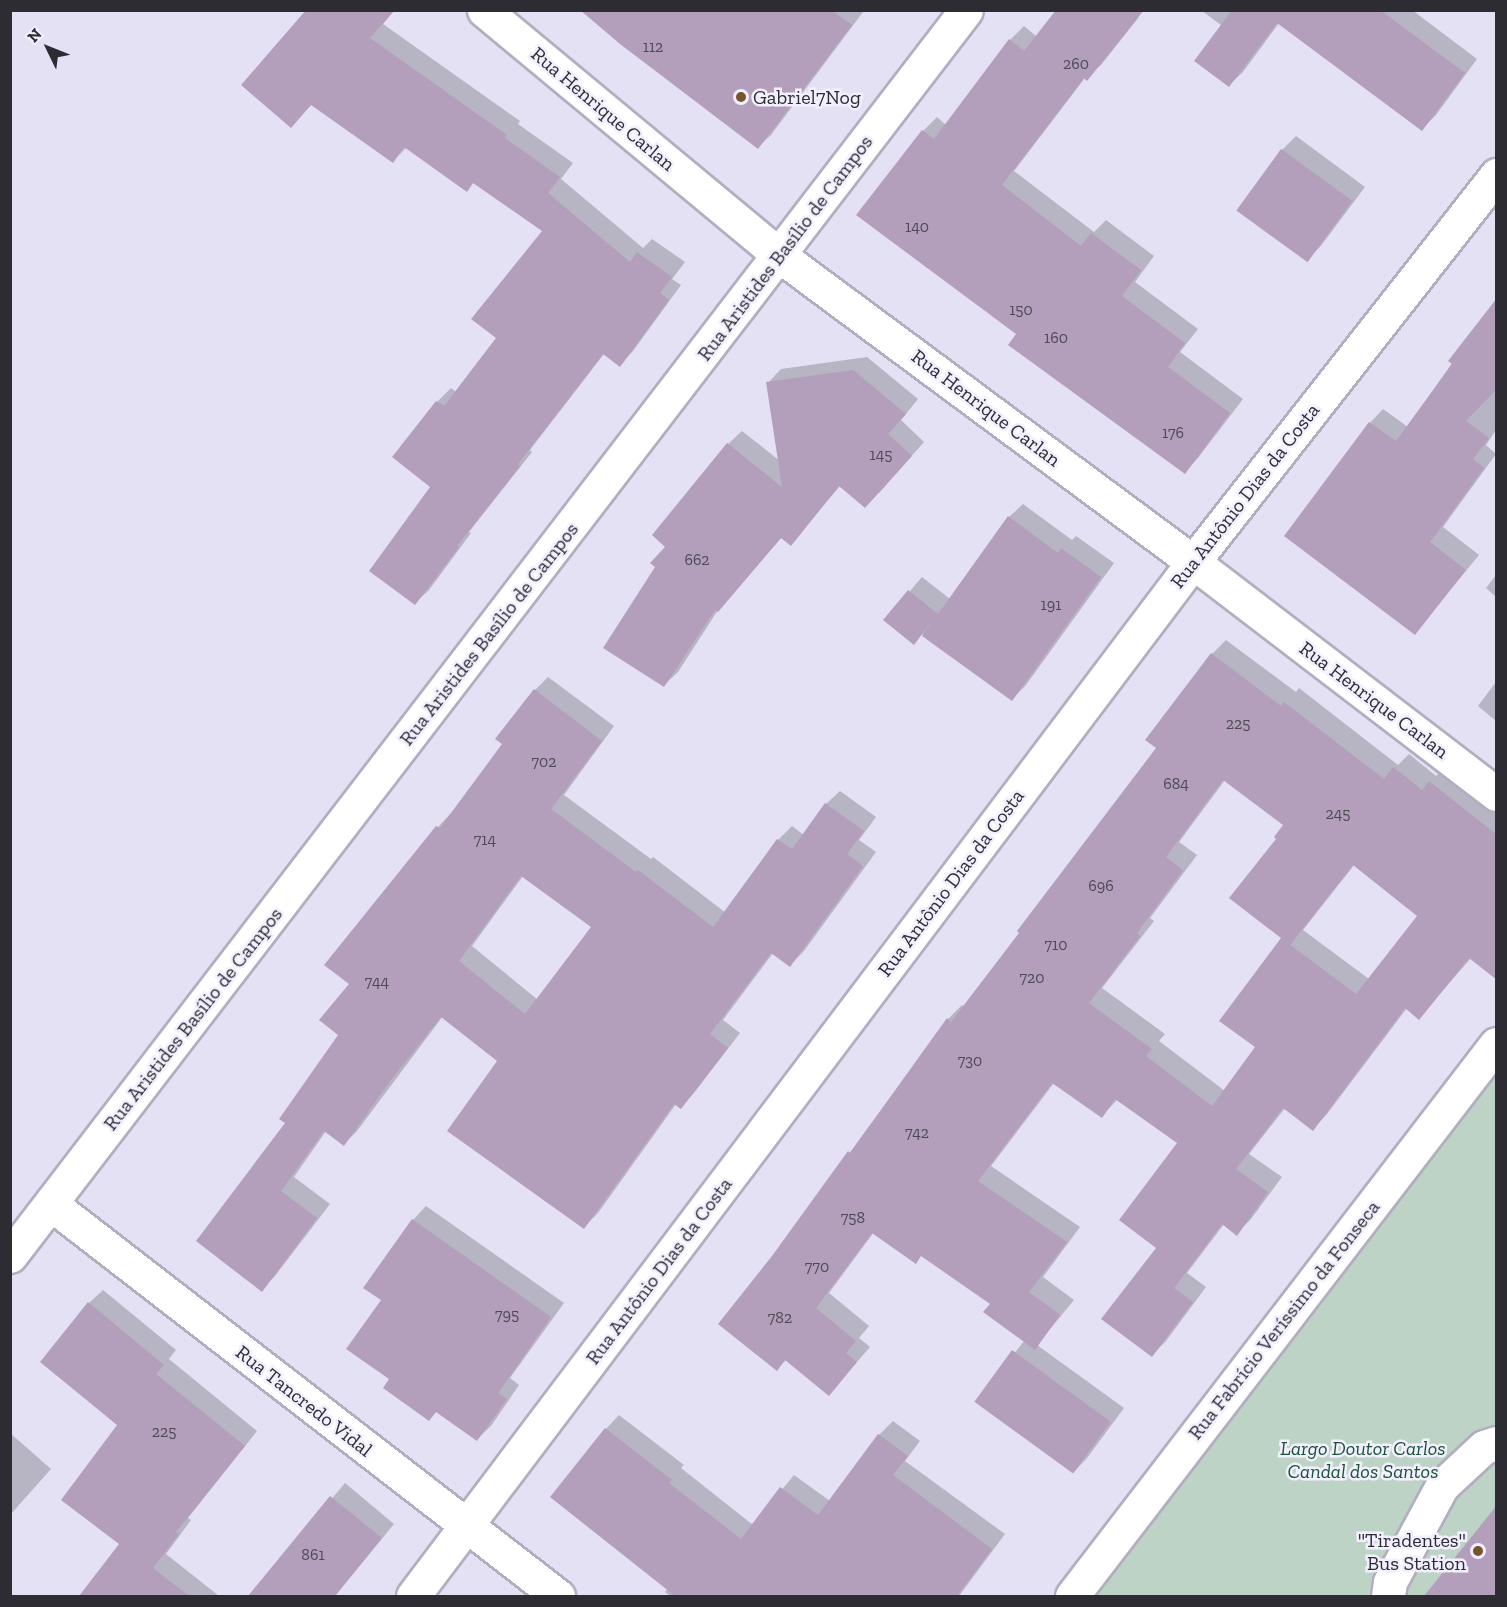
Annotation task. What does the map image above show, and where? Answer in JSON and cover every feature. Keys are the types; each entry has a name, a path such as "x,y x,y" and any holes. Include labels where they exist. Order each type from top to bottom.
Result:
{"street":[{"name":"Rua Henrique Carlan","path":"484,10 780,256 1193,562 1497,794"},
{"name":"Rua Aristides Basílio de Campos","path":"10,1256 780,256 966,10"},
{"name":"Rua Antônio Dias da Costa","path":"413,1596 1193,562 1497,175"},
{"name":"Rua Fabrício Veríssimo da Fonseca","path":"1072,1596 1497,1044"},
{"name":"Rua Tancredo Vidal","path":"51,1204 558,1596"},
{"path":"1388,1596 1390,1582 1442,1486 1484,1447 1497,1443"}],"green space":[{"name":"Largo Doutor Carlos Candal dos Santos","path":"1496,1071 1496,1596 1089,1596"}],"building":[{"path":"306,10 395,10 370,38 507,135 505,138 560,177 548,193 630,262 637,252 672,277 660,293 669,300 620,367 603,354 518,464 520,466 457,546 459,547 415,605 369,571 430,487 392,457 436,401 444,406 496,338 471,319 542,231 473,183 467,192 404,147 393,163 311,105 291,128 241,85"},
{"path":"580,10 831,10 852,25 758,149 620,44"},
{"path":"1056,10 1144,10 1087,81 1084,78 1002,185 1081,246 1091,233 1141,270 1122,296 1185,343 1168,367 1230,413 1185,474 1008,345 1016,334 856,215 922,130 934,139 1009,39 1024,51"},
{"path":"1232,10 1380,10 1465,73 1422,131 1277,23 1229,87 1194,61"},
{"path":"1281,149 1352,201 1308,262 1236,210"},
{"path":"1497,298 1497,389 1466,421 1489,438 1473,459 1484,468 1430,542 1466,570 1415,635 1284,536 1369,422 1396,441 1452,364 1448,361"},
{"path":"853,370 906,414 888,434 912,456 865,508 839,486 791,546 781,538 718,612 715,610 664,687 603,648 655,567 650,563 665,547 652,535 727,443 782,487 766,382"},
{"path":"1008,516 1058,553 1061,548 1101,577 1012,701 922,636 934,618 914,645 883,620 908,590 938,614"},
{"path":"1211,653 1281,706 1284,702 1384,779 1393,767 1422,790 1429,781 1497,835 1497,980 1469,958 1419,1020 1405,1008 1313,1131 1283,1108 1236,1169 1268,1192 1237,1236 1222,1224 1174,1288 1193,1302 1152,1357 1101,1319 1156,1248 1119,1220 1177,1143 1115,1099 1102,1118 1052,1083 978,1181 1067,1242 1029,1292 1060,1315 1035,1350 983,1312 990,1304 921,1256 916,1264 872,1233 816,1308 856,1341 846,1353 857,1362 829,1396 785,1360 777,1371 718,1324 772,1256 848,1151 850,1153 947,1018 951,1022 1156,748 1145,740","holes":["1223,780 1283,825 1274,837 1276,839 1229,898 1281,938 1219,1021 1255,1047 1212,1106 1146,1056 1152,1049 1089,1003 1140,936 1137,933 1183,870 1166,857","1353,865 1417,916 1356,994 1290,945"]},
{"path":"534,689 602,741 551,809 636,872 638,870 713,927 777,839 792,849 825,803 864,831 847,854 863,866 790,967 771,953 710,1034 728,1048 681,1109 674,1104 584,1229 447,1131 497,1061 441,1017 390,1081 344,1146 324,1131 281,1191 317,1218 262,1292 196,1241 285,1123 279,1119 338,1035 319,1020 349,984 324,965 436,826 440,828 502,744 495,739","holes":["521,876 591,927 525,1014 459,961"]},
{"path":"412,1219 551,1317 498,1393 507,1399 477,1441 436,1412 429,1421 383,1388 389,1379 346,1349 381,1300 363,1288"},
{"path":"88,1302 164,1365 156,1374 245,1446 176,1532 179,1534 153,1568 189,1596 79,1596 119,1544 61,1500 117,1425 40,1362"},
{"path":"1012,1350 1111,1422 1073,1473 974,1402"},
{"path":"605,1428 672,1480 669,1483 741,1539 780,1487 818,1515 878,1434 908,1456 893,1475 992,1549 957,1596 675,1596 550,1497"},
{"path":"330,1496 382,1538 335,1596 248,1596"},
{"name":"\"Tiradentes\" Bus Station","path":"1497,1505 1497,1596 1424,1596"}],"place":[{"name":"Gabriel7Nog","path":"741,97"},
{"name":"\"Tiradentes\" Bus Station","path":"1478,1551"}]}
